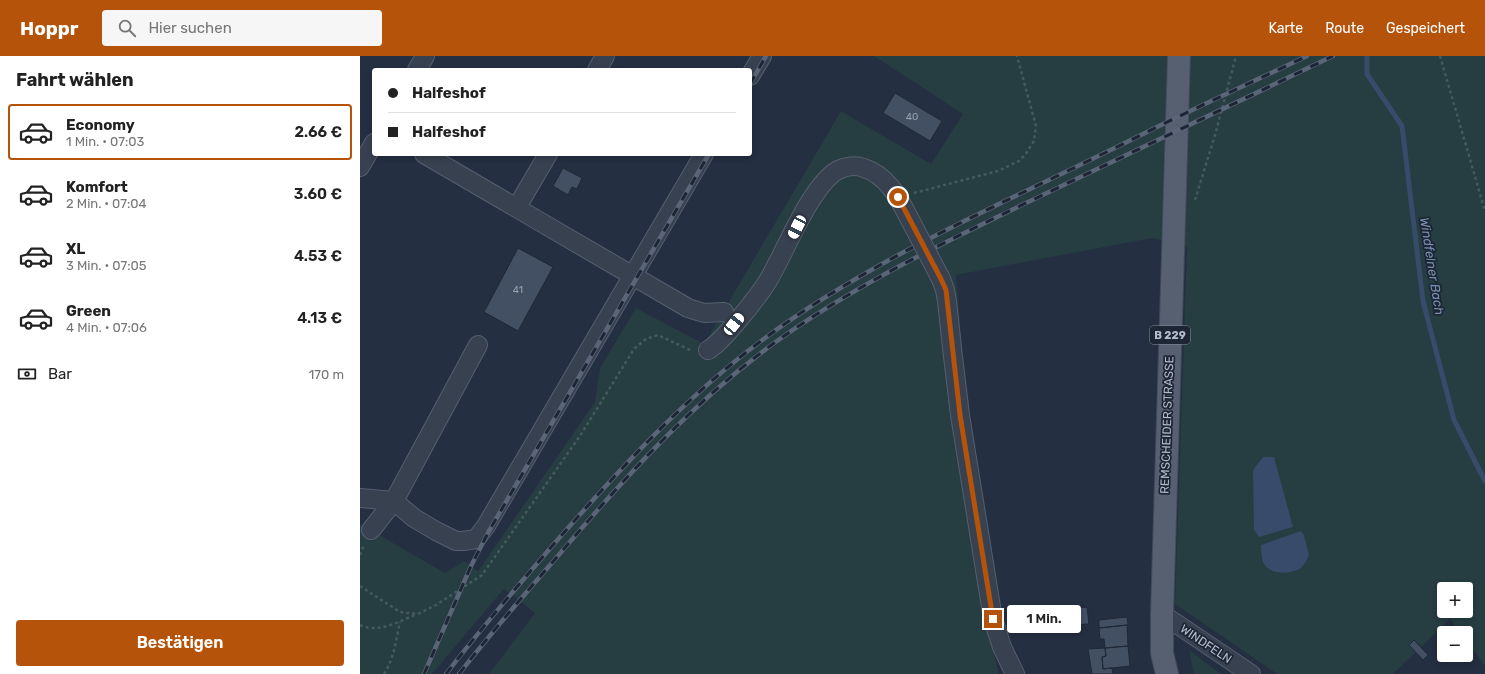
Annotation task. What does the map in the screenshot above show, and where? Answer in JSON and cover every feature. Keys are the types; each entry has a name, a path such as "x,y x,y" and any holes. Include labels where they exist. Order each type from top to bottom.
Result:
{"main road":[{"name":"REMSCHEIDER STRASSE","path":"1166,674 1162,653 1162,614 1179,56"}],"street":[{"path":"418,68 425,56"},
{"path":"598,68 605,56"},
{"path":"752,73 762,56"},
{"path":"360,167 372,146"},
{"path":"428,156 694,310 704,312 724,312"},
{"path":"517,207 547,156"},
{"path":"360,498 394,501 414,518 456,541 476,538 486,526 703,156"},
{"path":"708,350 719,340 763,290 806,208 824,182 831,175 851,166 863,167 882,178 898,197 946,290 960,415 993,619 1002,647 1015,674"},
{"path":"371,530 394,501 478,345"},
{"name":"WINDFELN","path":"1162,614 1250,674"}],"path":[{"path":"898,197 998,170 1014,164 1025,155 1034,141 1036,126 1017,56"},
{"path":"1193,203 1215,135 1236,56"},
{"path":"1440,56 1485,211"},
{"path":"360,625 374,629 400,622 436,605 482,575 580,436 628,356 638,345 646,339 658,335 692,352 708,350"},
{"path":"360,586 400,612 418,614"},
{"path":"384,674 389,666 393,654 400,622"}],"green space":[{"path":"874,56 1485,56 1485,666 1473,650 1473,626 1455,626 1450,619 1443,626 1437,626 1437,632 1393,674 1277,674 1175,604 1187,247 1152,238 956,275 982,606 999,674 489,674 535,613 504,589 432,674 360,674 360,524 445,573 464,561 478,571 595,402 600,368 636,308 704,344 841,111 931,164 963,114","holes":["1301,531 1304,535 1309,555 1301,568 1287,573 1271,571 1267,568 1262,560 1261,546"]},
{"path":"1189,650 1221,674 1194,674"}],"water":[{"path":"1263,457 1274,457 1293,527 1259,537 1254,530 1253,470"},
{"path":"1301,531 1304,535 1309,555 1301,568 1292,572 1281,573 1271,571 1267,568 1262,560 1261,545"}],"building":[{"path":"895,93 942,121 930,141 883,113"},
{"path":"563,168 582,178 577,189 572,187 568,195 553,186"},
{"path":"518,248 553,267 518,331 484,312"},
{"path":"1087,607 1089,624 1066,625 1065,610"},
{"path":"1127,617 1128,625 1099,628 1099,620"},
{"path":"1127,625 1128,646 1105,648 1104,639 1100,639 1099,628"},
{"path":"1414,640 1428,655 1423,660 1409,645"},
{"path":"1128,646 1130,666 1103,669 1102,657 1106,656 1105,648"},
{"path":"1105,648 1106,656 1102,657 1103,669 1112,668 1113,674 1092,674 1088,649"}],"waterway":[{"name":"Windfelner Bach","path":"1367,56 1367,74 1402,126 1423,301 1454,420 1485,481"}],"railway":[{"path":"752,80 766,56"},
{"path":"446,674 531,571 630,460 678,411 704,388 757,344 791,319 863,275 938,234 1165,123 1307,56"},
{"path":"459,674 520,600 609,497 663,439 721,385 784,336 815,315 912,259 1333,56"},
{"path":"424,674 471,566 489,531 708,156"}],"route":[{"path":"898,197 946,290 960,415 993,619"}]}
